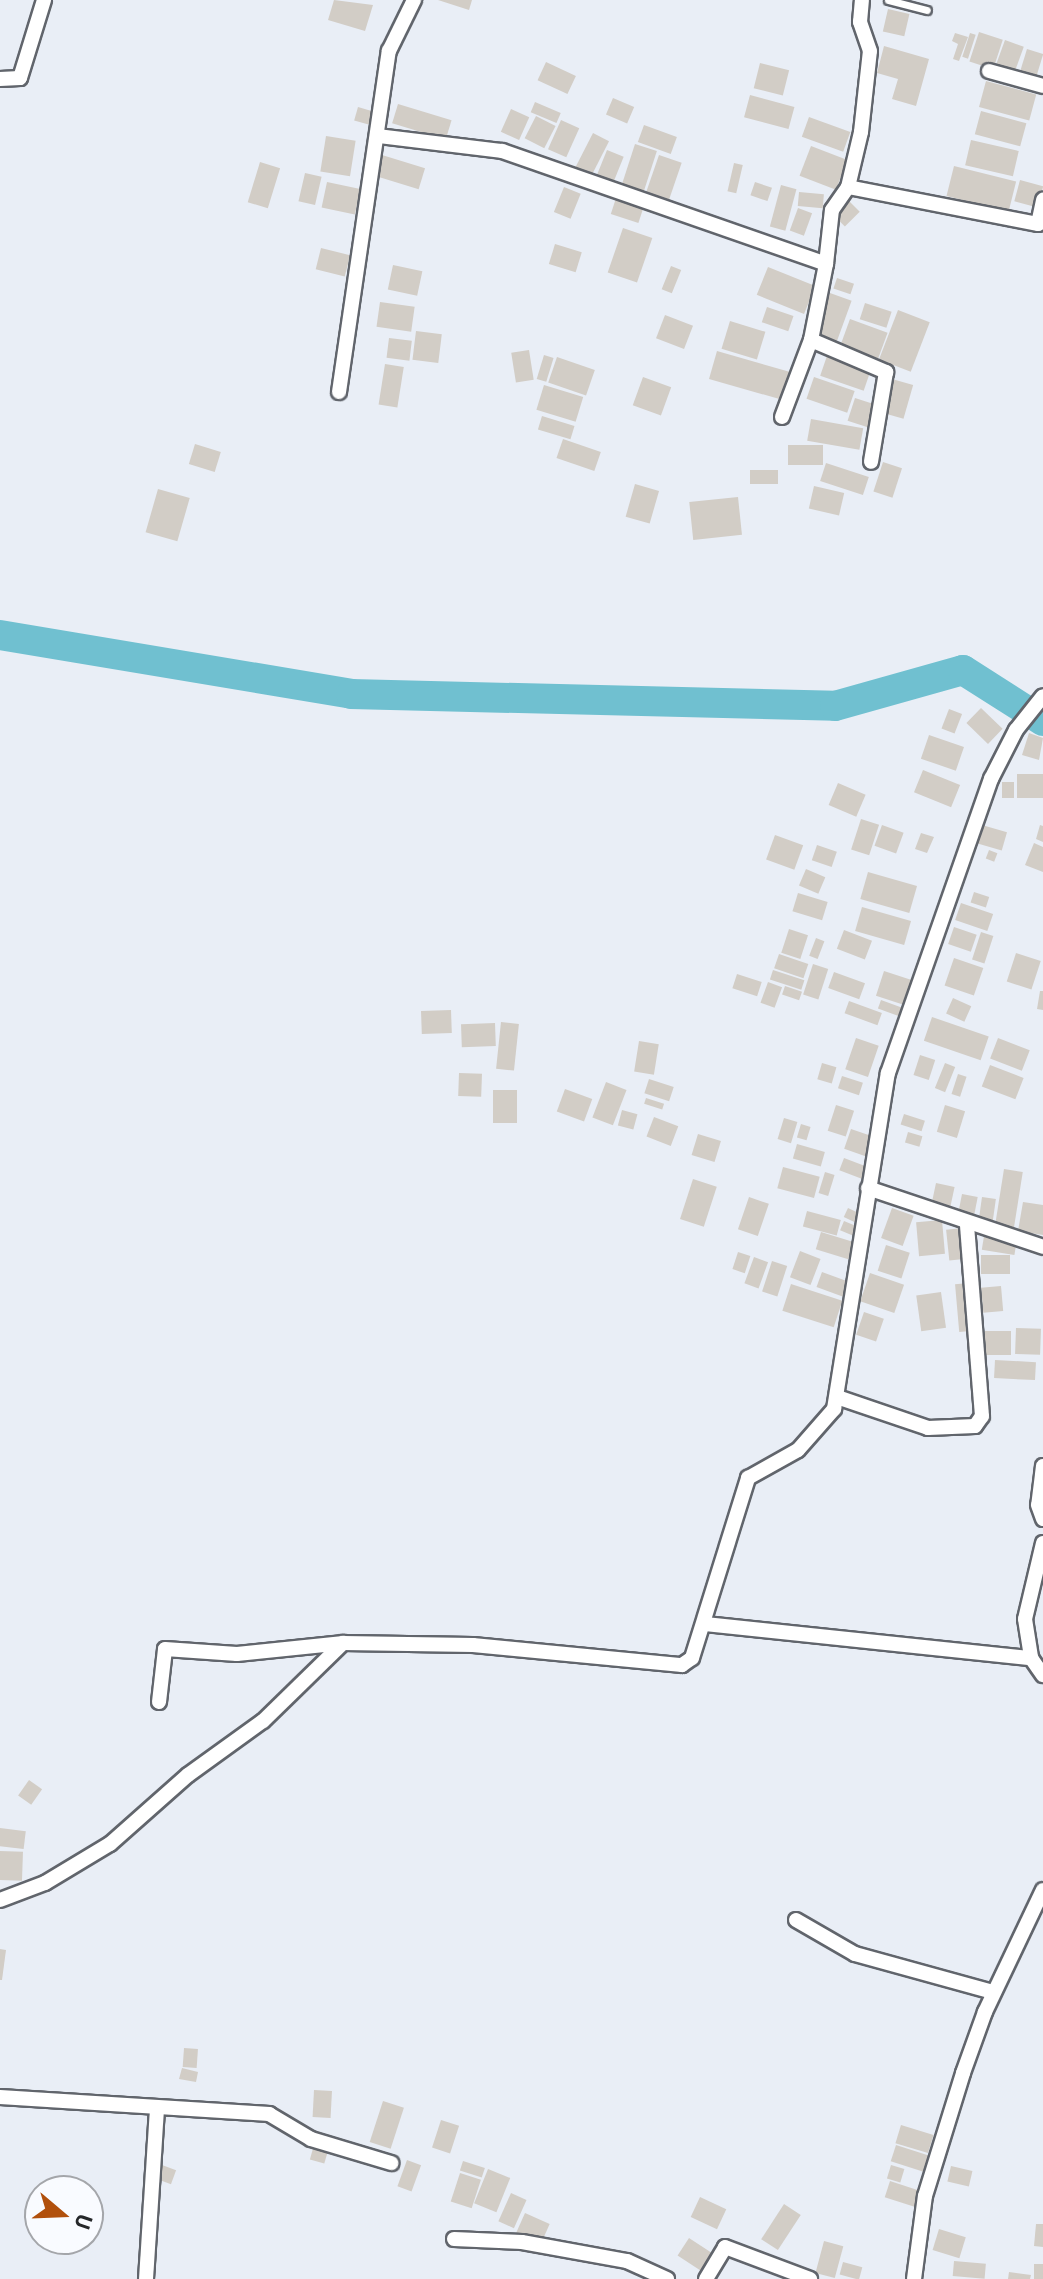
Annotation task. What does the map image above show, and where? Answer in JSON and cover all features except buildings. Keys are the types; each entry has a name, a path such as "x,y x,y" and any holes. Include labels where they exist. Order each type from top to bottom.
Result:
{"street":[{"path":"0,79 20,78 44,0"},
{"path":"339,392 391,44 414,0"},
{"path":"782,417 811,340 826,264 832,210 848,187 861,132 870,51 860,22 862,0"},
{"path":"989,71 1043,86"},
{"path":"378,136 502,151 826,264"},
{"path":"848,187 1038,224 1043,200"},
{"path":"811,340 886,372 871,462"},
{"path":"159,1702 165,1649 237,1654 343,1643 473,1645 682,1665 697,1650 748,1478 798,1450 818,1432 837,1397 868,1188 897,1045 991,779 1016,730 1039,700"},
{"path":"868,1188 967,1225 1043,1247"},
{"path":"837,1397 928,1428 975,1426 982,1416 967,1225"},
{"path":"1043,1466 1038,1505 1043,1519"},
{"path":"1043,1543 1026,1602 1031,1658 1043,1675"},
{"path":"705,1624 1031,1658"},
{"path":"0,1900 45,1883 110,1844 188,1775 263,1721 343,1643"},
{"path":"914,2279 925,2196 993,1992 1043,1890"},
{"path":"796,1920 855,1954 993,1992"},
{"path":"0,2097 157,2110 269,2114 311,2139 391,2163"},
{"path":"146,2279 157,2110"},
{"path":"454,2239 522,2242 627,2261 667,2279"},
{"path":"706,2279 725,2247 810,2279"}],"lane":[{"path":"888,0 927,10"}],"waterway":[{"path":"0,635 351,694 835,706 963,670 1043,721"}]}
